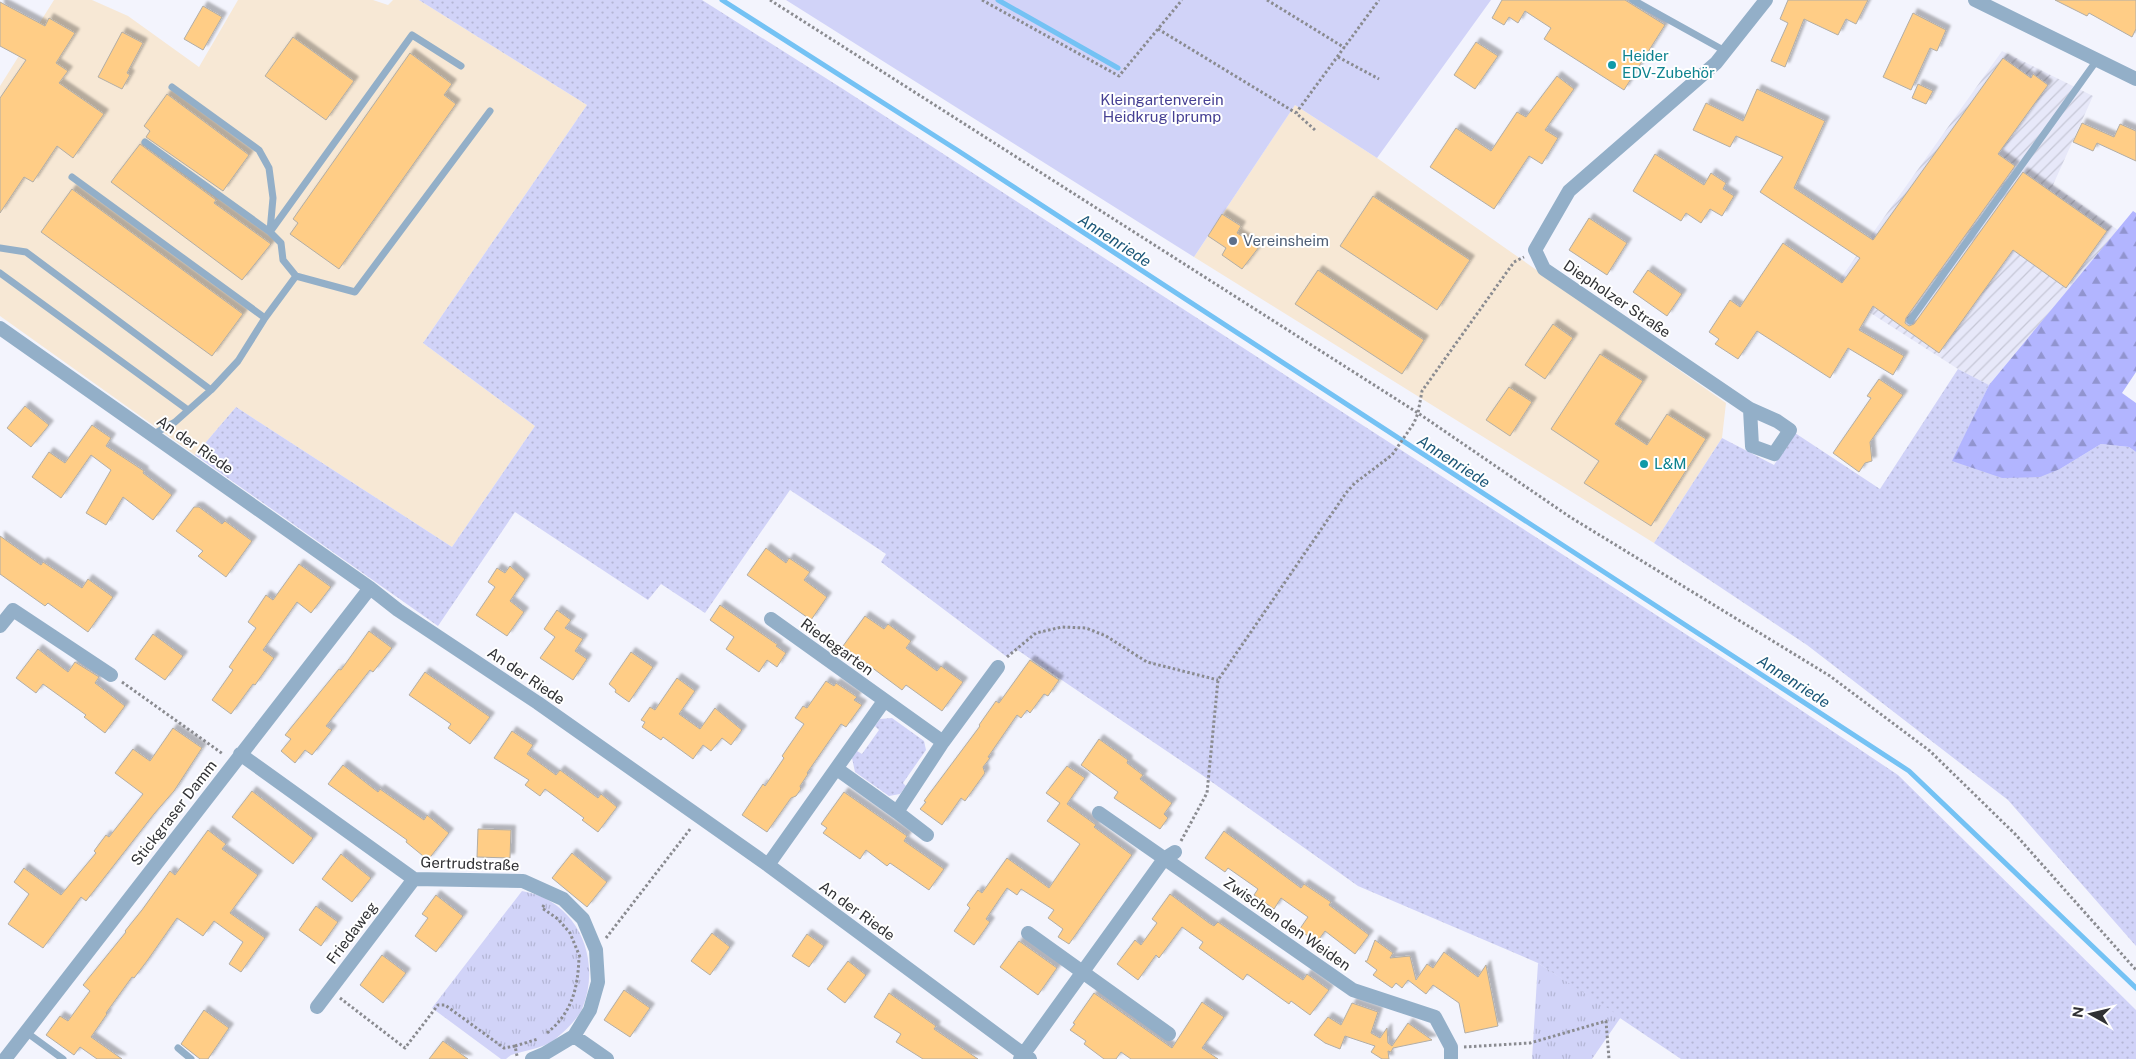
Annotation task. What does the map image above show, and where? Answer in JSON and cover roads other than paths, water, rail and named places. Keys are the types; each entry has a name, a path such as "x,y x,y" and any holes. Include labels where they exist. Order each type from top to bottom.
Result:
{"street":[{"path":"1725,51 1766,0"},
{"path":"1975,0 2136,79"},
{"name":"Diepholzer Straße","path":"1725,51 1716,63 1569,190 1535,250 1544,269 1750,409"},
{"name":"An der Riede","path":"0,328 370,588 398,610 538,704 768,865 1024,1058"},
{"name":"Stickgraser Damm","path":"5,1059 370,588"},
{"path":"0,626 13,610 111,674"},
{"name":"Riedegarten","path":"770,619 943,742"},
{"path":"897,812 943,742 998,667"},
{"path":"768,865 884,701"},
{"name":"Gertrudstraße","path":"237,758 414,879 523,881 564,899 583,919 596,952 598,982 590,1010 574,1036 532,1059"},
{"path":"837,769 928,835"},
{"name":"Zwischen den Weiden","path":"1099,812 1170,855 1352,990 1436,1018 1451,1053"},
{"path":"1024,1058 1082,973 1170,855"},
{"name":"Friedaweg","path":"317,1006 414,879"},
{"path":"1028,933 1169,1034"},
{"path":"574,1036 607,1059"}],"lane":[{"path":"1633,0 1725,51"},
{"path":"270,232 412,35 461,66"},
{"path":"1910,321 2097,60"},
{"path":"172,87 259,150 269,168 273,198 270,232"},
{"path":"145,142 270,232 281,243 283,260 296,276 355,292 490,111"},
{"path":"72,177 265,318"},
{"path":"0,248 26,252 212,390"},
{"path":"0,272 188,410"},
{"path":"152,435 175,422 212,390 238,361 265,318 296,276"},
{"path":"26,1032 63,1059"},
{"path":"178,1048 191,1059"}],"waterway":[{"name":"Annenriede","path":"722,0 957,150 1909,771 2136,988"},
{"path":"998,0 1118,68"}],"place":[{"name":"Heider EDV-Zubehör","path":"1612,65"},
{"name":"Vereinsheim","path":"1233,241"},
{"name":"L&M","path":"1644,464"}],"park label":[{"name":"Kleingartenverein Heidkrug Iprump","path":"1162,108"}]}
